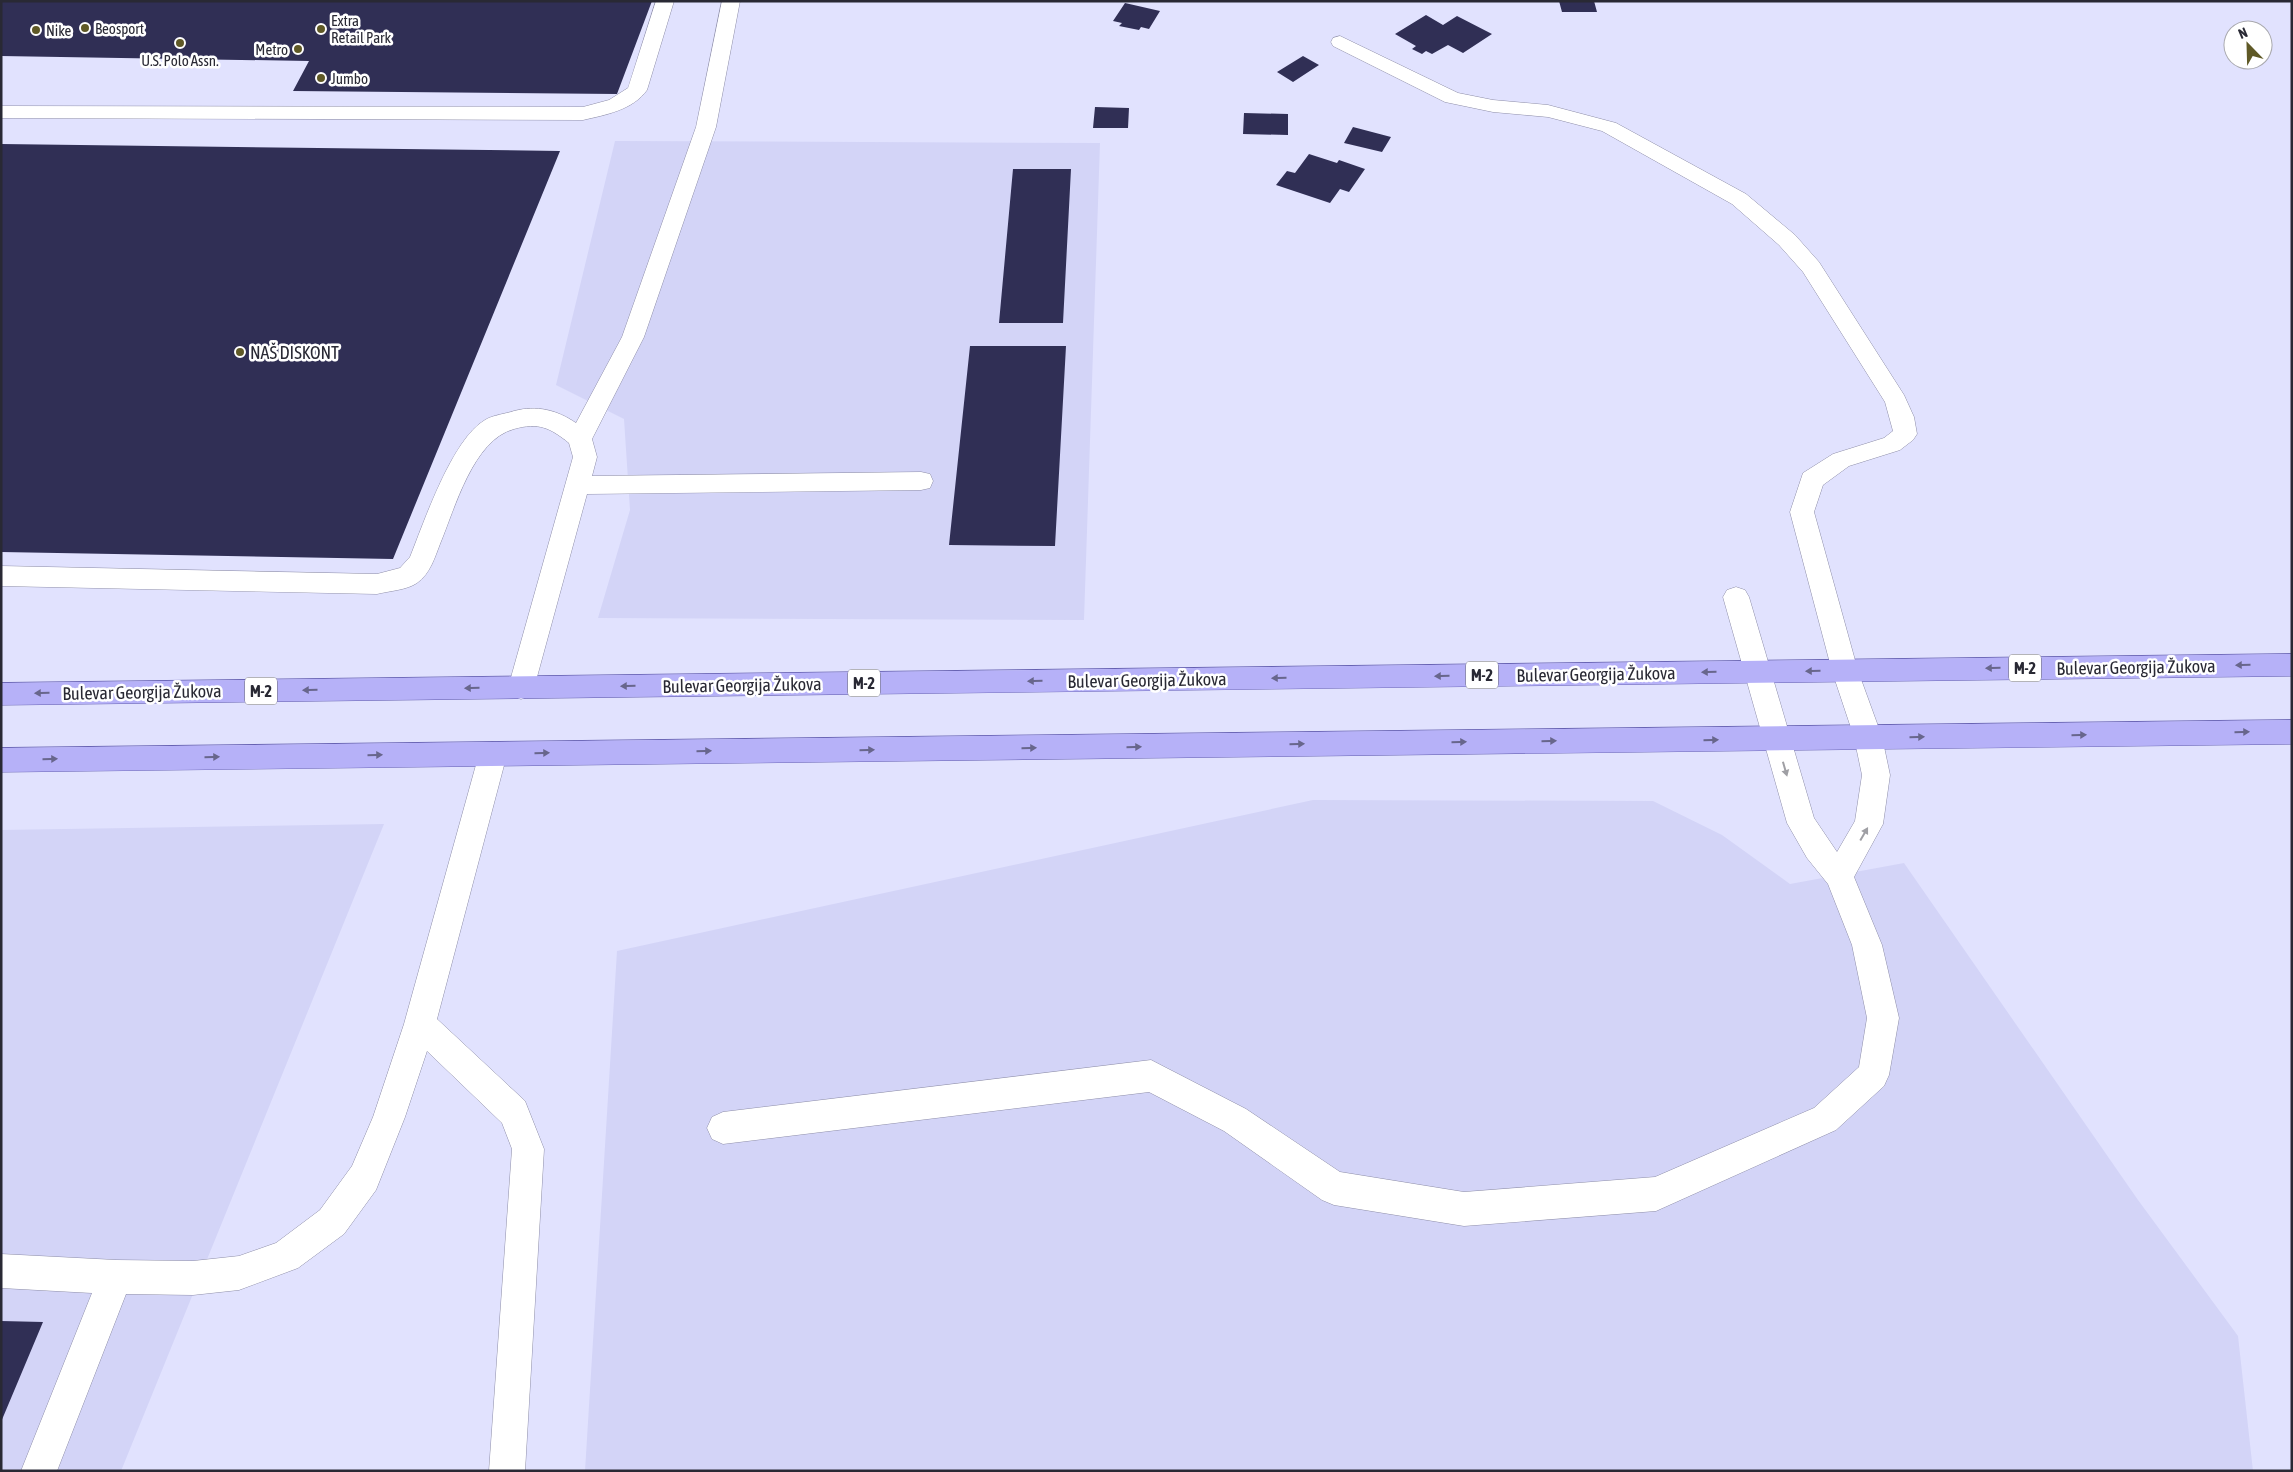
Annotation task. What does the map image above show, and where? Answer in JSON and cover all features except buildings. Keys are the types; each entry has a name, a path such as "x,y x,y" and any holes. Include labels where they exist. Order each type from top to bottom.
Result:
{"main road":[{"name":"Bulevar Georgija Žukova","path":"1,694 2292,665"},
{"path":"1,760 2292,732"}],"lane":[{"path":"1,112 574,115 606,109 627,100 637,90 665,1"},
{"path":"580,439 632,336 706,126 731,1"},
{"path":"1340,42 1452,98 1493,106 1548,110 1609,127 1738,199 1787,240 1811,267 1896,401 1905,434 1892,444 1841,460 1812,480 1802,512 1845,670 1868,738 1876,775 1869,824 1839,876"},
{"path":"1,576 377,584 408,576 420,563 456,474 477,442 493,426 526,418 547,418 566,428 580,439 585,457 521,688"},
{"path":"578,485 921,481"},
{"path":"723,1128 1151,1076 1235,1120 1334,1188 1464,1209 1656,1194 1825,1119 1872,1076 1883,1018 1867,946 1839,876 1817,849 1801,823 1736,597"},
{"path":"1,1271 116,1277 193,1278 239,1273 286,1256 332,1222 364,1178 389,1117 420,1024 493,754"},
{"path":"420,1024 514,1112 528,1149 507,1471"},
{"path":"39,1471 116,1277"}],"shaded area":[{"path":"615,141 1100,143 1084,620 598,618 630,510 624,419 556,385"},
{"path":"1313,800 1653,801 1722,835 1790,884 1904,863 2138,1200 2238,1336 2253,1471 585,1471 617,951"},
{"path":"384,824 121,1471 1,1471 1,830"}],"place":[{"name":"Beosport","path":"85,28"},
{"name":"Extra Retail Park","path":"321,29"},
{"name":"Nike","path":"36,30"},
{"name":"U.S. Polo Assn.","path":"180,43"},
{"name":"Metro","path":"298,49"},
{"name":"Jumbo","path":"321,78"},
{"name":"NAŠ DISKONT","path":"240,352"}]}
